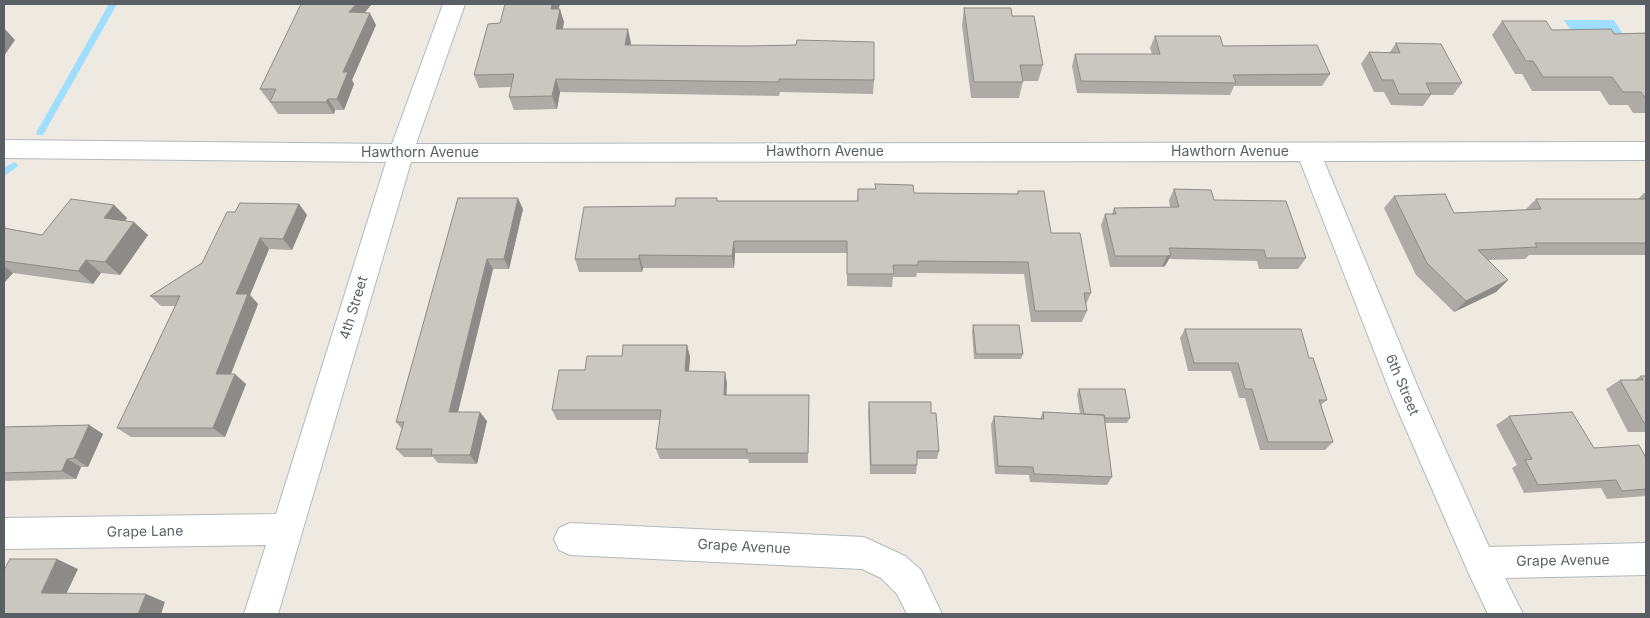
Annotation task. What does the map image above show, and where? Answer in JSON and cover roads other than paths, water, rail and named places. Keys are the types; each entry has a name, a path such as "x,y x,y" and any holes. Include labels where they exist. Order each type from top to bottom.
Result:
{"street":[{"name":"4th Street","path":"261,614 400,153 454,4"},
{"name":"Hawthorn Avenue","path":"4,150 400,153 1646,151"},
{"name":"6th Street","path":"1308,151 1407,397 1480,563 1506,614"},
{"name":"Grape Lane","path":"4,534 286,529"},
{"name":"Grape Avenue","path":"570,540 864,553 893,567 909,582 926,614"},
{"name":"Grape Avenue","path":"1480,563 1646,559"}],"water":[{"path":"1564,20 1614,20 1624,36 1574,35"}],"waterway":[{"path":"40,133 113,4"},
{"path":"4,173 14,165"}]}
